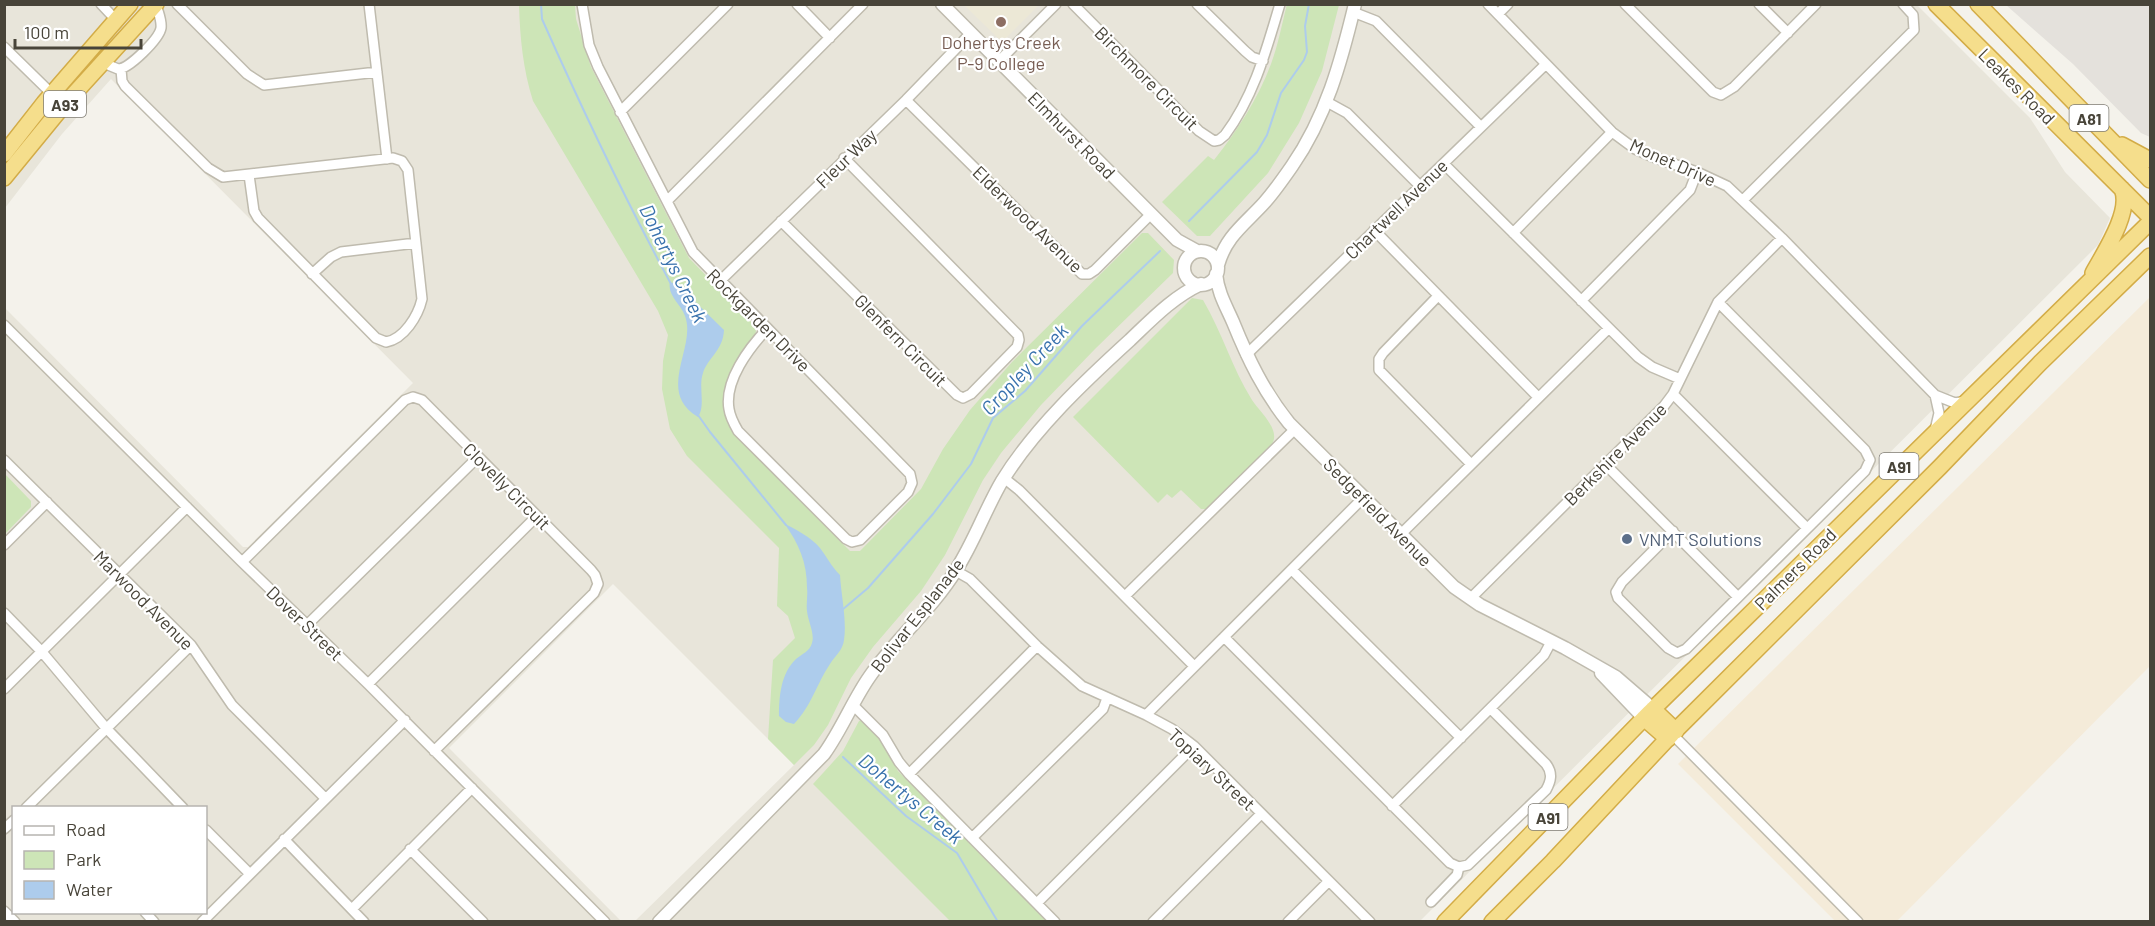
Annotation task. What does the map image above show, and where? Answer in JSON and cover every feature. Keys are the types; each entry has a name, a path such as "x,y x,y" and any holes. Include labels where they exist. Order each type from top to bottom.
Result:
{"highway":[{"name":"A93","path":"4,154 52,94 130,4"},
{"name":"A93","path":"4,178 101,62 156,4"},
{"name":"Leakes Road","path":"1936,4 2151,217"},
{"name":"Leakes Road","path":"1978,4 2151,180"},
{"path":"116,20 129,32"},
{"path":"52,94 63,106"},
{"path":"2107,136 2151,160"},
{"path":"2086,287 2111,241 2123,211 2125,199 2121,189"},
{"name":"Palmers Road","path":"1445,921 1649,713 2151,222"},
{"name":"Palmers Road","path":"1492,921 1553,861 1672,735 2040,363 2147,262"},
{"path":"1649,713 1672,735"}],"street":[{"path":"101,4 116,20"},
{"path":"101,62 121,69 130,65 158,35 160,20 156,4"},
{"path":"177,4 247,74 264,85 377,72"},
{"path":"369,4 387,159"},
{"path":"620,112 728,4"},
{"path":"797,4 830,38"},
{"path":"667,201 863,4"},
{"name":"Elmhurst Road","path":"942,4 1177,240 1200,251"},
{"path":"999,62 1056,4"},
{"name":"Birchmore Circuit","path":"1073,4 1199,131 1214,141 1220,140 1234,123 1252,91 1280,4"},
{"path":"1197,4 1245,51 1252,57 1263,61"},
{"name":"Monet Drive","path":"1488,4 1612,132 1635,149 1653,158 1697,172 1727,186 1782,238 1935,395"},
{"path":"1498,14 1508,4"},
{"path":"1625,4 1713,92 1721,95 1734,87 1816,4"},
{"path":"1759,4 1788,33"},
{"path":"1743,200 1914,30 1913,15 1903,4"},
{"name":"Rockgarden Drive","path":"584,5 589,45 620,112 693,252 907,471 912,483 908,492 863,538 852,542 843,536 738,431 730,417 728,408 731,387 753,345 767,329"},
{"path":"1227,241 1188,257 1185,266 1190,280 1202,284 1213,280 1227,241 1265,202 1292,165 1327,102 1342,60 1354,8 1376,21 1481,127"},
{"name":"Fleur Way","path":"720,281 906,100 971,33"},
{"path":"4,47 52,94"},
{"name":"Chartwell Avenue","path":"1246,355 1546,64"},
{"path":"121,69 125,86 208,168 223,177 387,159 402,161 408,170 422,299 415,318 396,338 386,342 376,338 258,218 252,204 249,175"},
{"name":"Elderwood Avenue","path":"906,100 1082,274 1089,274 1095,270 1151,214"},
{"path":"1327,102 1347,113 1420,186"},
{"path":"1512,233 1612,132"},
{"name":"Glenfern Circuit","path":"781,221 957,395 963,398 971,394 1017,347 1018,335 844,158"},
{"path":"1444,164 1638,357 1652,367 1680,379"},
{"path":"1581,301 1690,190 1697,172"},
{"path":"1374,230 1538,397"},
{"name":"Berkshire Avenue","path":"1470,599 1664,406 1673,394 1718,302 1782,238"},
{"name":"Elmhurst Road","path":"1177,240 1185,266"},
{"path":"312,274 331,257 341,252 416,243"},
{"path":"1200,251 1214,257 1217,270"},
{"name":"Bolivar Esplanade","path":"1168,304 1182,279 1185,266"},
{"name":"Sedgefield Avenue","path":"1217,270 1222,300 1246,355 1275,405 1295,429 1442,576 1470,599 1616,677 1649,713"},
{"name":"Sedgefield Avenue","path":"1202,284 1222,300"},
{"name":"Bolivar Esplanade","path":"660,921 814,765 834,739 870,676 956,571 1004,478 1036,436 1072,396 1168,304 1202,284"},
{"path":"1438,296 1379,358 1379,370 1471,464"},
{"path":"1673,531 1618,586 1616,592 1618,598 1668,648 1677,653 1686,649 1865,471 1870,460 1865,450 1718,302"},
{"name":"Dover Street","path":"4,325 242,562 405,720 605,921"},
{"path":"1400,535 1608,329"},
{"path":"1673,394 1807,528"},
{"path":"1935,395 1955,403 1965,402 1973,397"},
{"path":"1934,433 1939,413 1935,395"},
{"name":"Clovelly Circuit","path":"242,562 409,398 422,400 595,574 598,584 597,589 434,751"},
{"path":"1125,596 1295,429"},
{"path":"307,625 478,457"},
{"name":"Marwood Avenue","path":"4,460 191,645 232,705 326,798"},
{"path":"1605,464 1738,597"},
{"path":"1004,478 1019,490 1194,666"},
{"path":"1146,715 1363,498"},
{"path":"4,545 47,502"},
{"path":"4,688 187,507"},
{"path":"368,684 537,516"},
{"path":"1292,570 1461,738"},
{"name":"Topiary Street","path":"956,571 970,579 1037,646 1082,686 1146,715 1172,729 1194,746 1370,921"},
{"path":"4,613 42,652 106,728 182,806"},
{"path":"1224,637 1450,863 1459,867 1468,865 1546,790 1550,783 1550,770 1546,764 1491,709"},
{"path":"1392,806 1544,655 1551,642"},
{"path":"33,805 106,728 191,645"},
{"path":"909,774 1037,646"},
{"path":"972,838 1103,708 1107,698"},
{"path":"853,705 883,735 909,774 1055,921"},
{"path":"202,921 405,720"},
{"path":"1672,735 1858,921"},
{"path":"1037,903 1194,746"},
{"path":"352,909 472,788"},
{"path":"1153,921 1261,814"},
{"path":"207,831 250,874"},
{"path":"285,839 364,921"},
{"path":"410,849 483,921"},
{"path":"1431,902 1457,876 1459,867"},
{"path":"1288,921 1329,881"},
{"path":"4,911 15,921"}],"shaded area":[{"path":"1916,4 2030,118 2065,172 2110,218 2098,245 1420,921 635,921 794,765 613,584 449,748 621,921 5,922 5,308 243,547 248,547 413,383 111,79 62,134 5,208 5,5"},
{"name":"Dohertys Creek P-9 College","path":"964,5 1039,5 1004,40 999,39"},
{"path":"2006,5 2150,5 2150,137 2141,133 2073,64"},
{"path":"2150,297 2150,666 1897,921 1835,921 1678,764"}],"green space":[{"path":"1287,4 1339,5 1322,71 1299,123 1268,173 1210,236 1197,236 1162,202 1208,156 1214,160 1231,138 1260,90 1271,64"},
{"path":"519,5 575,5 576,19 591,67 689,258 755,326 756,332 728,383 725,408 728,422 736,436 850,551 860,551 921,489 943,449 970,410 1012,362 1142,233 1148,233 1174,260 1173,273 1041,405 1001,453 983,480 945,555 921,591 873,647 851,678 828,725 814,745 794,765 768,739 773,660 795,638 788,616 777,606 779,548 687,456 670,429 662,389 663,361 668,335 658,311 533,101 523,53"},
{"path":"1192,298 1203,300 1245,388 1274,433 1272,444 1206,509 1201,509 1181,490 1172,498 1167,494 1158,503 1073,417"},
{"path":"5,474 31,501 31,507 5,534"},
{"path":"863,720 879,736 898,771 1048,921 950,921 813,784 843,751 859,721"}],"water":[{"path":"670,282 678,285 724,330 721,343 703,373 701,407 698,417 686,407 680,395 678,382 687,328 685,316 672,296"},
{"path":"784,523 816,544 840,575 845,624 842,647 825,672 805,710 794,724 786,722 779,716 782,685 791,665 811,646 813,636 807,611 807,579 804,562 794,538"}],"waterway":[{"name":"Dohertys Creek","path":"541,4 542,19 572,86 671,284"},
{"name":"Cropley Creek","path":"1189,221 1257,152 1267,135 1281,93 1307,52 1305,26 1309,4"},
{"name":"Cropley Creek","path":"842,610 868,588 933,514 971,464 993,418 1025,391 1082,326 1160,251"},
{"name":"Dohertys Creek","path":"698,415 786,525"},
{"name":"Dohertys Creek","path":"843,757 906,816 957,853 998,922"}],"place":[{"name":"Dohertys Creek P-9 College","path":"1001,22"},
{"name":"VNMT Solutions","path":"1627,539"}]}
